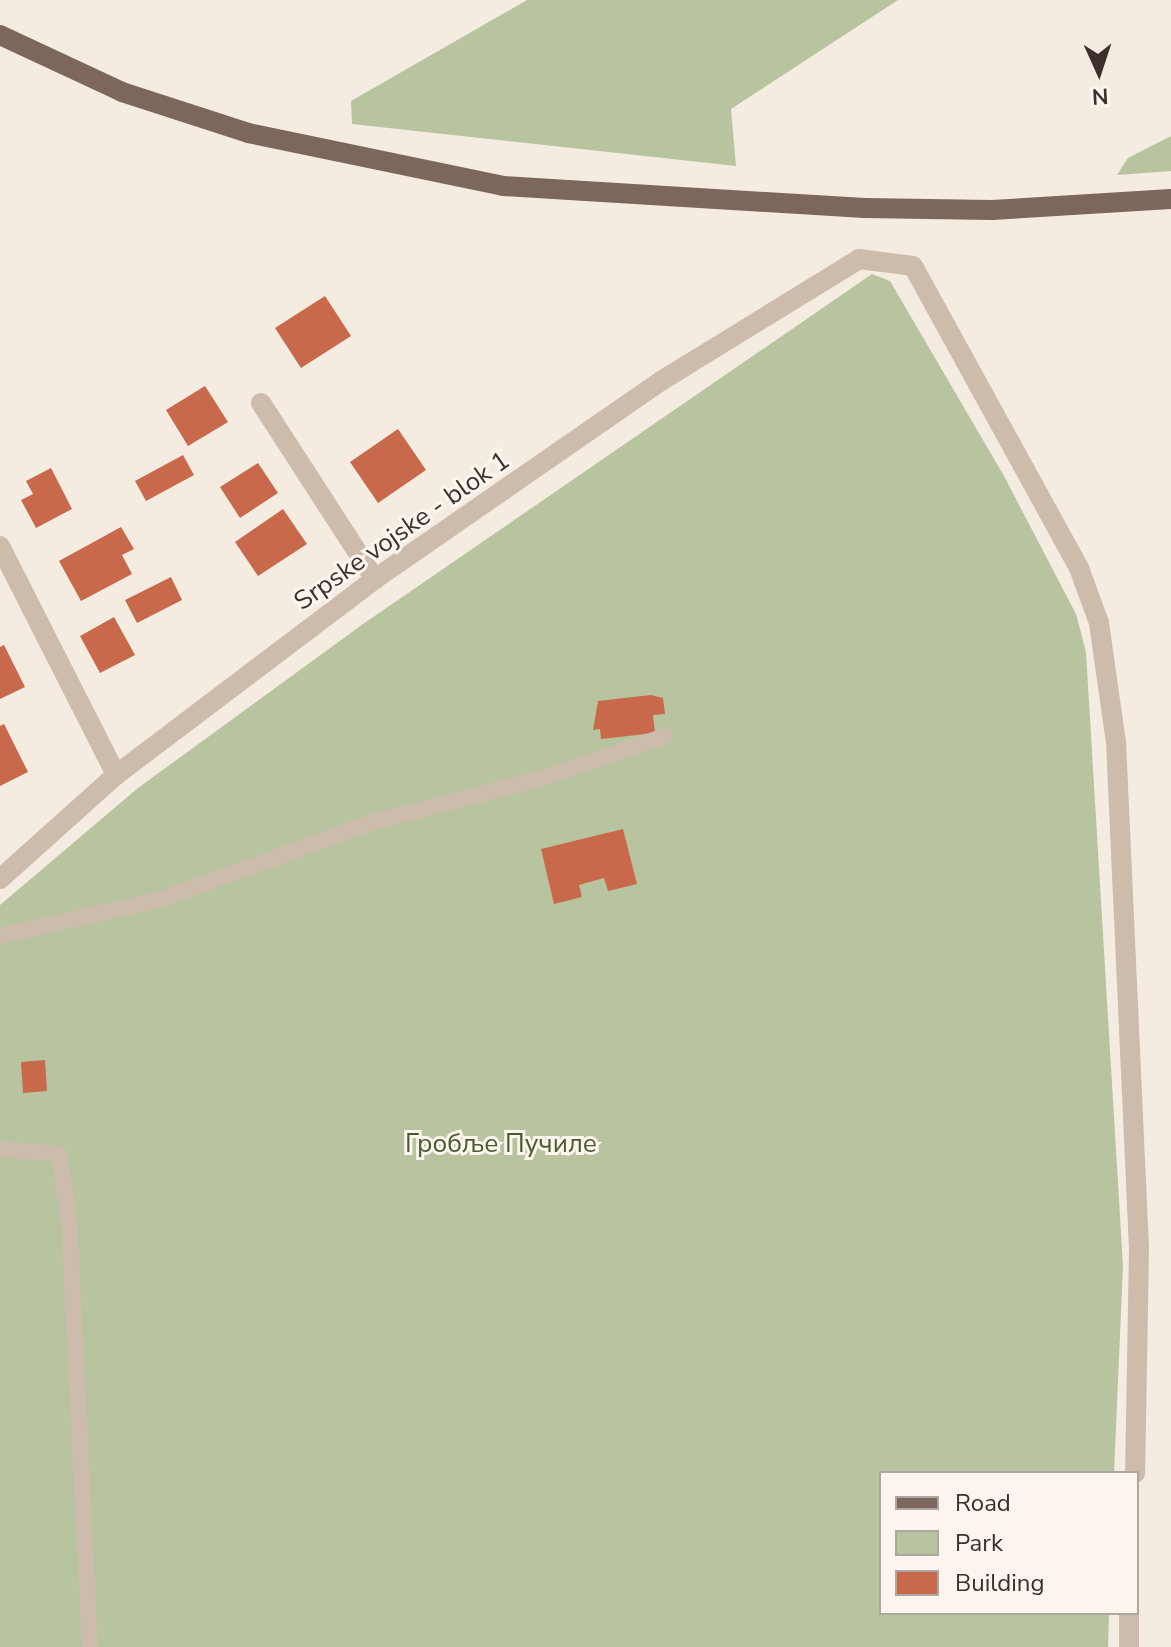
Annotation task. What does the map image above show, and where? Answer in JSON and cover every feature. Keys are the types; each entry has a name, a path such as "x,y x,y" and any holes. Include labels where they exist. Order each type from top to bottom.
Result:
{"main road":[{"path":"0,35 122,92 248,133 503,186 864,208 992,210 1171,199"}],"street":[{"name":"Srpske vojske - blok 1","path":"0,879 116,775 375,579 661,381 859,259 913,266 930,289 1079,568 1099,623 1116,742 1138,1233 1135,1471"},
{"path":"261,403 375,579"},
{"path":"0,546 116,775"},
{"path":"1129,1615 1129,1647"}],"lane":[{"path":"0,936 159,900 370,823 547,777 665,736"},
{"path":"0,1149 59,1154 69,1219 90,1647"}],"green space":[{"path":"527,0 898,0 731,109 736,166 352,124 351,101"},
{"path":"1171,136 1171,171 1117,175 1128,158"},
{"name":"Гробље Пучиле","path":"872,274 890,281 1004,476 1076,614 1086,652 1123,1266 1114,1471 879,1471 879,1615 1109,1615 1108,1647 0,1647 0,905 138,788 363,624"}],"building":[{"path":"325,296 351,336 301,368 275,328"},
{"path":"205,386 228,422 188,446 166,410"},
{"path":"398,429 426,470 378,503 350,462"},
{"path":"183,455 194,475 146,501 135,481"},
{"path":"258,463 278,493 240,518 220,487"},
{"path":"51,468 72,509 36,528 21,500 33,494 26,481"},
{"path":"283,509 307,544 258,576 235,542"},
{"path":"121,527 134,549 122,555 132,574 81,601 59,561"},
{"path":"171,577 182,600 137,623 125,600"},
{"path":"114,617 135,655 100,673 80,636"},
{"path":"4,645 25,687 0,699 0,647"},
{"path":"651,695 663,698 665,714 653,715 655,733 601,739 600,729 593,730 598,701"},
{"path":"4,724 28,772 0,786 0,726"},
{"path":"623,829 637,884 608,891 604,878 579,885 582,897 554,904 541,849"},
{"path":"45,1060 47,1091 23,1093 21,1062"}]}
